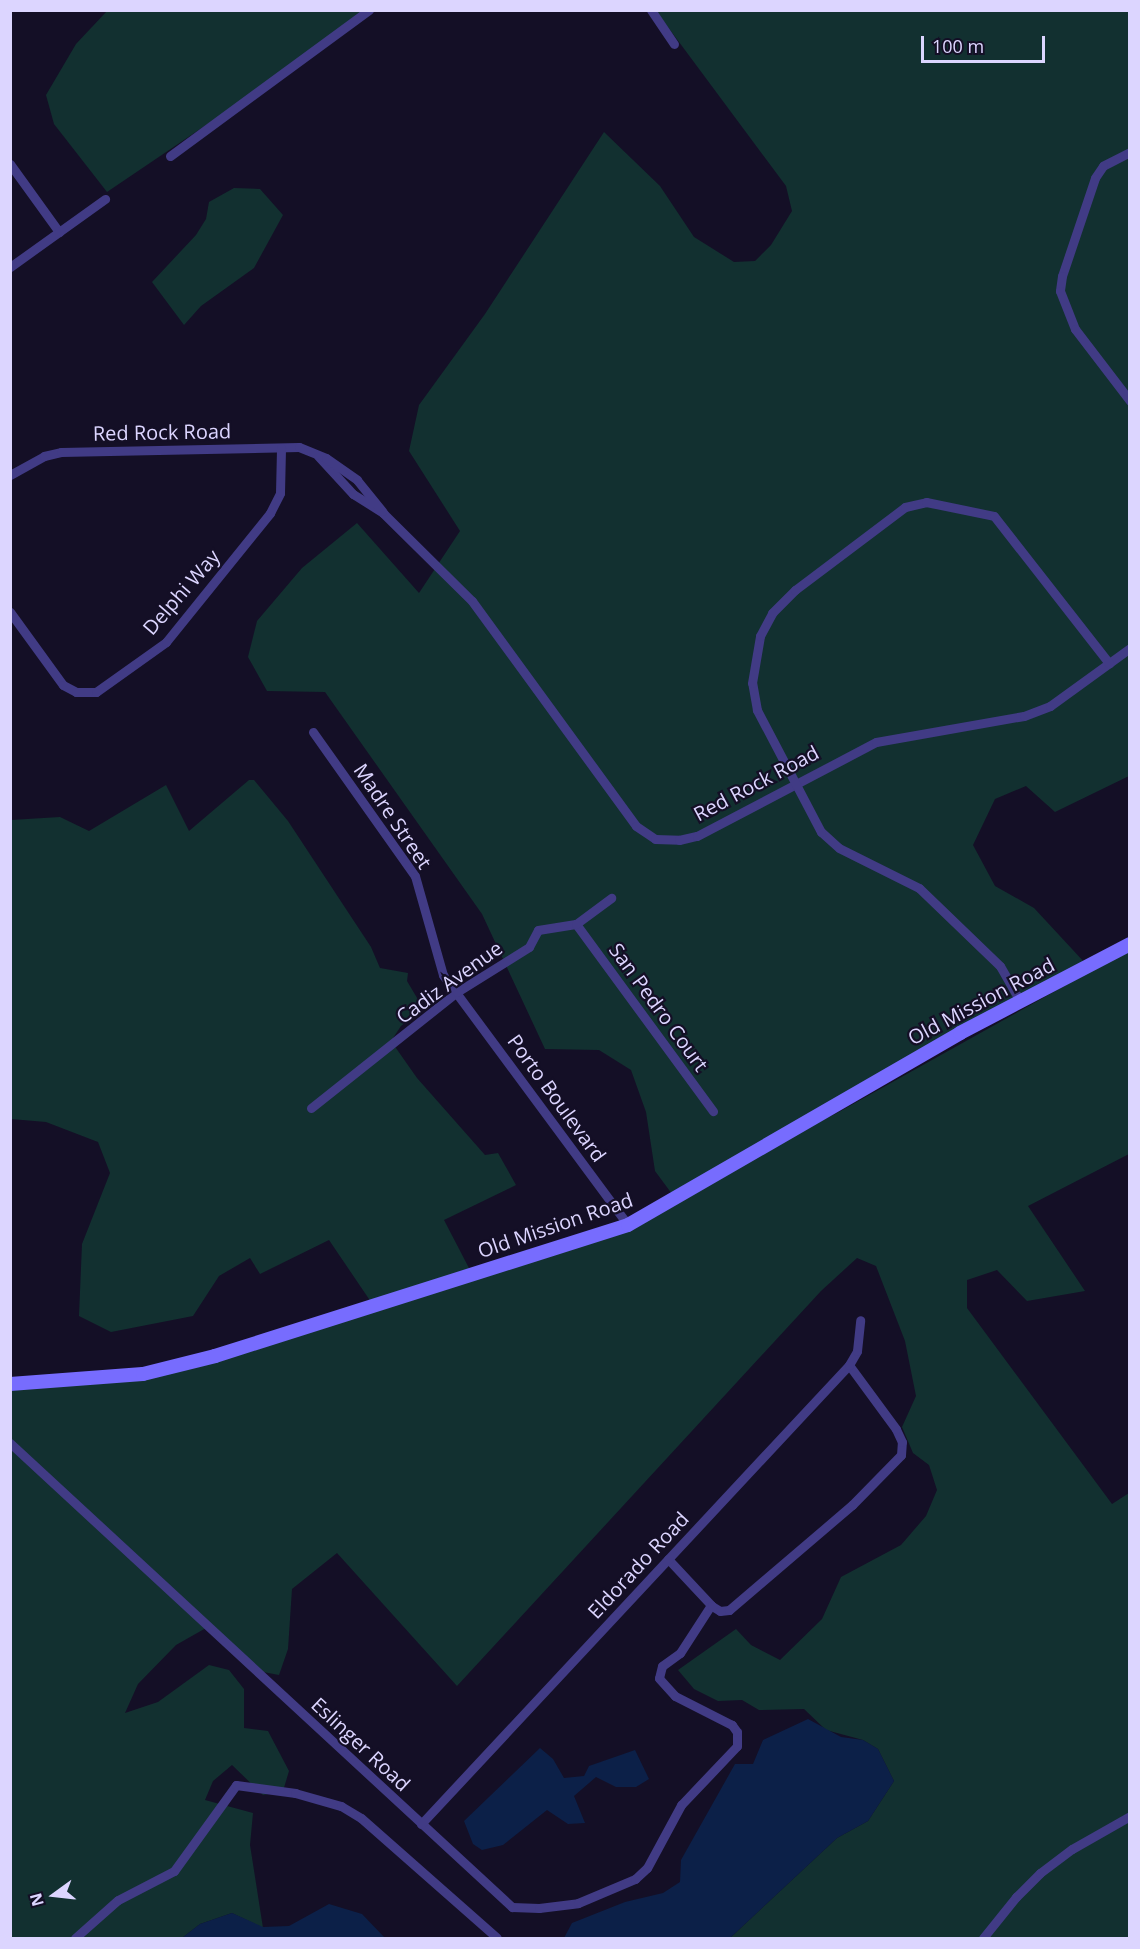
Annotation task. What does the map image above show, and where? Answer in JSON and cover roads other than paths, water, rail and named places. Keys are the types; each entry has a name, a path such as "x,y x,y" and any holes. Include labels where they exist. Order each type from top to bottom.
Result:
{"street":[{"path":"170,156 369,10"},
{"path":"651,10 674,44"},
{"path":"1130,152 1103,166 1095,178 1062,276 1060,291 1075,329 1130,401"},
{"path":"10,164 59,232"},
{"path":"10,267 105,199"},
{"name":"Red Rock Road","path":"10,476 44,456 61,452 299,447 318,456 357,480 383,513 472,601 636,826 655,838 679,840 697,836 793,783 876,742 1024,716 1050,706 1130,648"},
{"name":"Delphi Way","path":"10,612 63,685 76,692 96,692 166,642 270,513 280,493 281,448"},
{"name":"Red Rock Road","path":"318,456 347,488 383,513"},
{"path":"347,488 357,480"},
{"path":"1020,1001 1000,966 920,888 839,848 821,832 793,783 757,710 752,683 760,636 772,613 795,590 905,507 926,502 994,516 1109,663"},
{"name":"Madre Street","path":"313,732 415,876 436,956 443,975 457,992"},
{"name":"Cadiz Avenue","path":"310,1108 457,992 529,946 538,930 576,924 611,898"},
{"name":"San Pedro Court","path":"576,924 713,1111"},
{"name":"Old Mission Road","path":"10,1384 143,1374 215,1356 628,1225 1020,1001 1130,944"},
{"name":"Porto Boulevard","path":"457,992 628,1225"},
{"name":"Eldorado Road","path":"421,1824 849,1365 856,1351 860,1320"},
{"path":"668,1559 711,1605 720,1611 729,1610 852,1504 901,1455 902,1442 896,1430 849,1365"},
{"name":"Eslinger Road","path":"10,1443 512,1906 539,1908 578,1903 635,1879 647,1868 681,1805 737,1746 737,1732 723,1719 675,1696 661,1683 660,1672 680,1653 711,1605"},
{"path":"75,1938 118,1900 174,1871 236,1785 296,1793 341,1806 370,1826 497,1938"},
{"path":"983,1938 1016,1896 1040,1873 1089,1838 1130,1816"}],"water":[{"path":"808,1719 841,1737 863,1740 878,1749 894,1781 868,1821 837,1838 730,1938 564,1938 572,1923 625,1902 663,1893 680,1882 681,1860 735,1764 753,1764 763,1740"},
{"path":"540,1748 553,1759 564,1778 584,1776 589,1766 635,1750 649,1779 636,1787 616,1787 596,1777 574,1796 585,1823 568,1824 547,1810 503,1845 482,1850 473,1844 464,1821"},
{"path":"329,1904 362,1914 385,1938 182,1938 200,1924 232,1913 263,1927 289,1926"}]}
